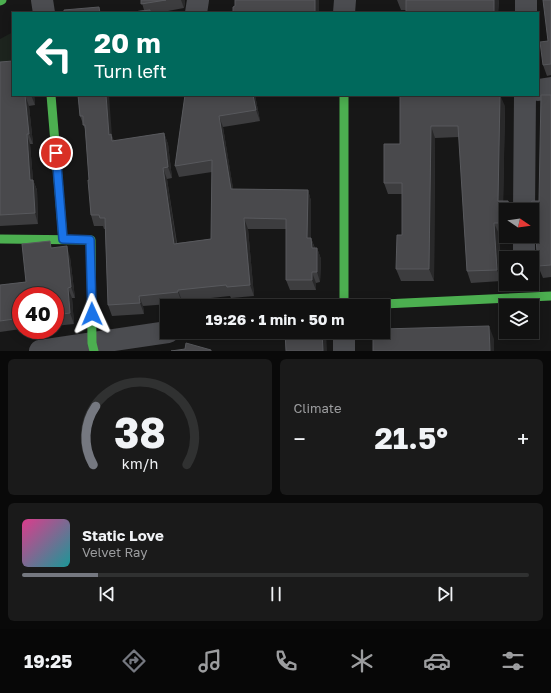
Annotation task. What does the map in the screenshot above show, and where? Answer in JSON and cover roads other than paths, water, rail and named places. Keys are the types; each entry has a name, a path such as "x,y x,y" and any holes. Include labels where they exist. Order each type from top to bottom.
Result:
{"street":[{"path":"42,0 44,12"},
{"path":"196,12 198,0"},
{"path":"344,12 345,0"},
{"path":"526,0 526,12"},
{"path":"539,90 551,88"},
{"path":"51,96 63,239"},
{"path":"343,299 344,96"},
{"path":"524,203 525,96"},
{"path":"0,239 90,240 93,347"},
{"path":"390,302 523,291 551,296"},
{"path":"40,351 93,347 160,334"},
{"path":"344,339 344,351"}]}
